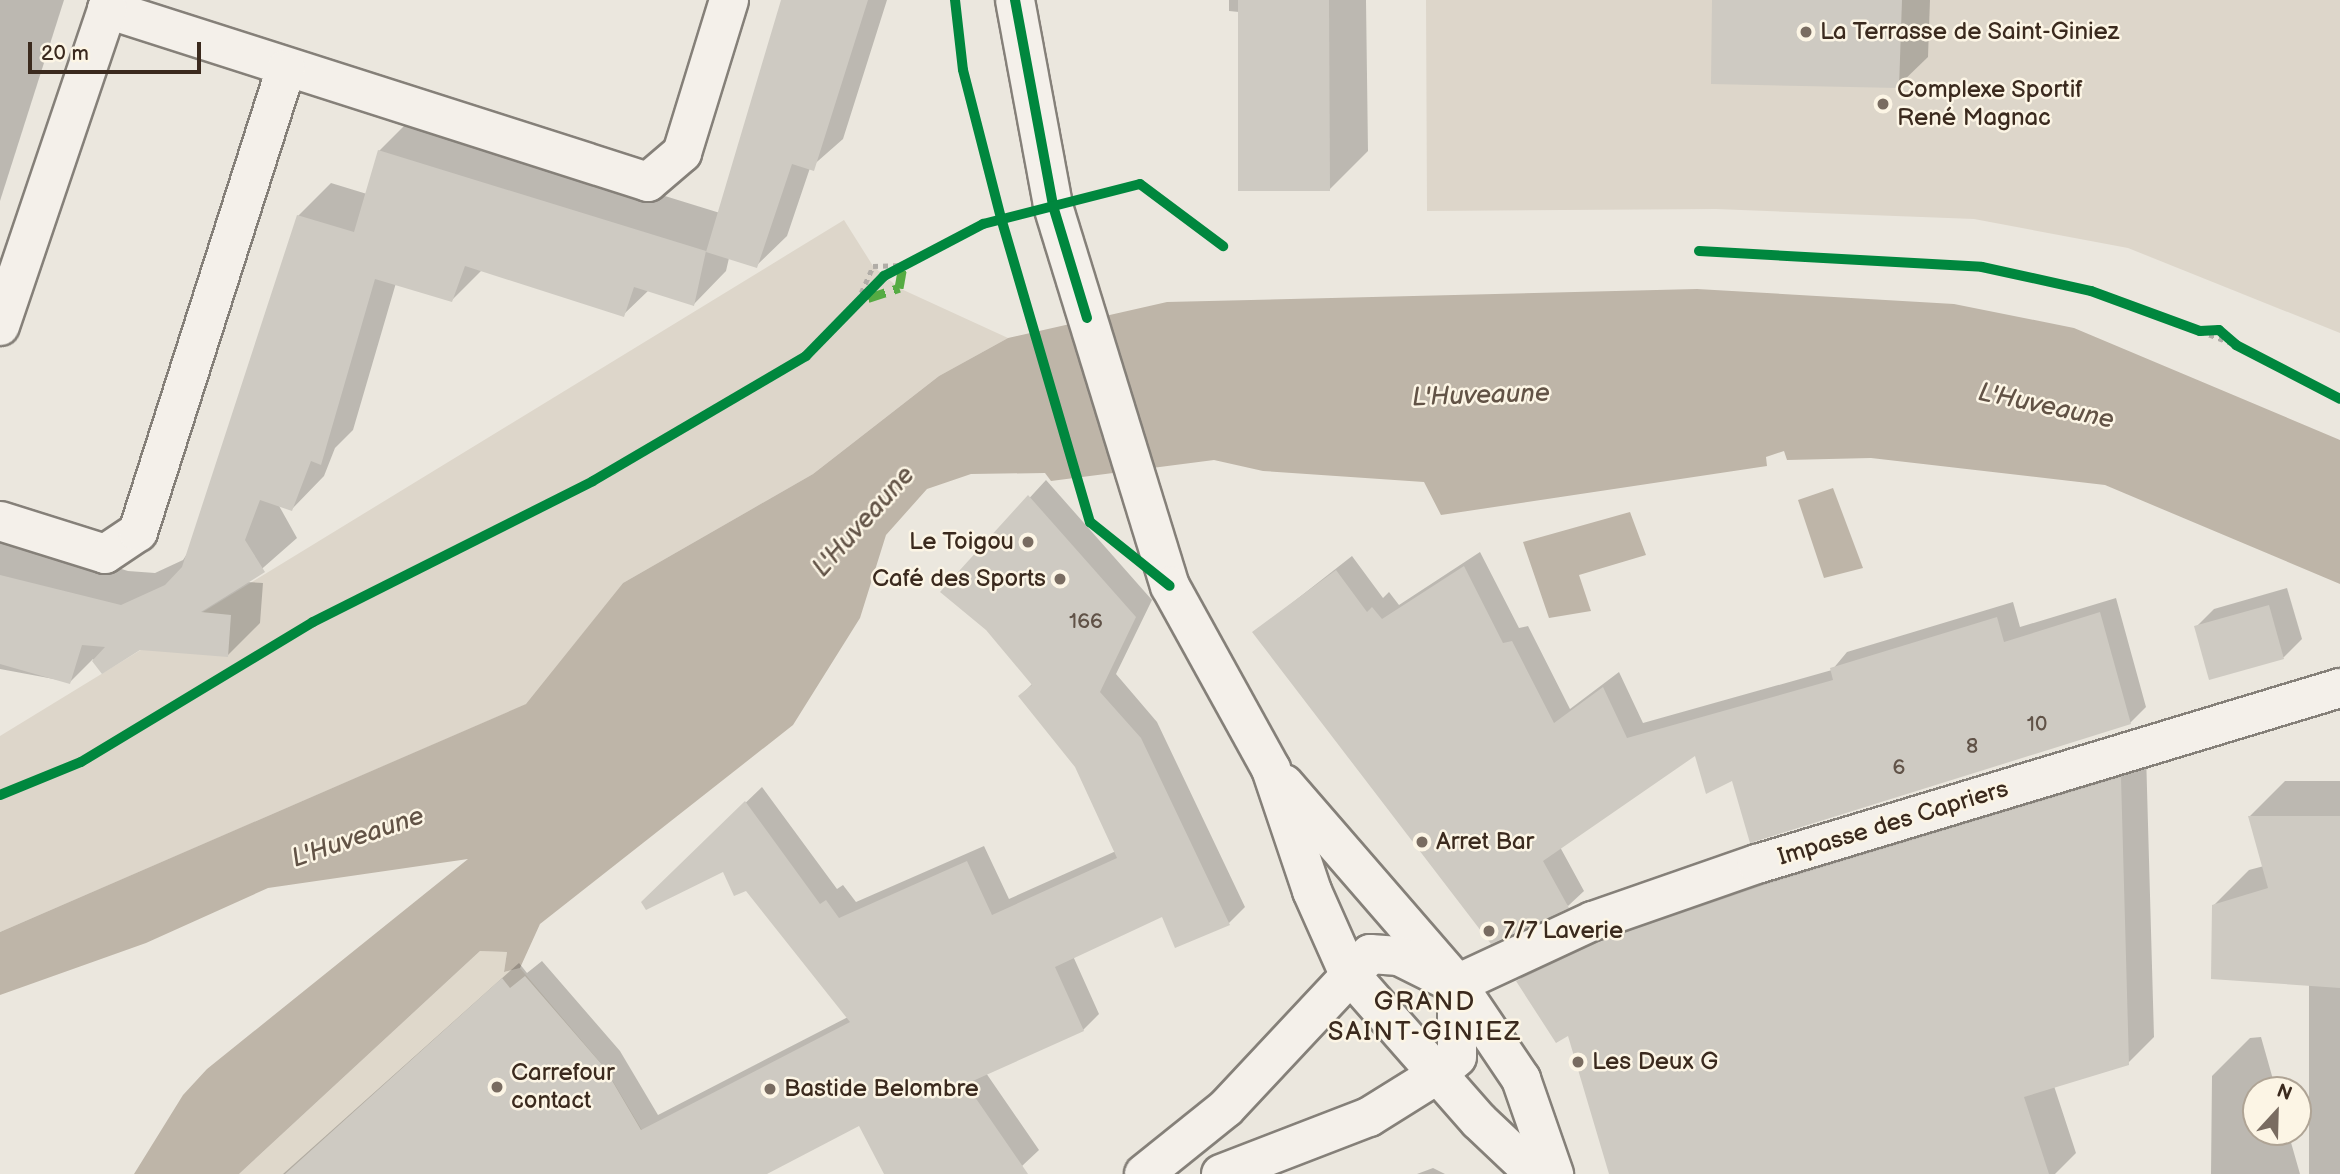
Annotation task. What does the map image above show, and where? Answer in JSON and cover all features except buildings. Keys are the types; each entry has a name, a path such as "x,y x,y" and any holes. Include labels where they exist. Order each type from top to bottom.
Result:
{"street":[{"path":"0,326 109,4 286,69 648,182 682,153 729,0"},
{"path":"1016,0 1053,206 1171,586 1271,769 1348,972 1438,1074 1535,1174"},
{"path":"0,521 105,554 138,532 286,69"},
{"name":"Impasse des Capriers","path":"1457,985 1593,921 1757,864 2340,688"},
{"path":"1271,769 1457,985 1521,1079 1554,1174"},
{"path":"1144,1174 1226,1108 1348,972 1370,954 1398,956 1457,985"},
{"path":"1221,1174 1369,1117 1438,1074 1457,1057 1457,985"}],"path":[{"path":"857,302 904,265"},
{"path":"2200,331 2219,330 2236,345"}],"shaded area":[{"name":"Complexe Sportif René Magnac","path":"1426,0 2340,0 2340,333 2128,248 1974,219 1716,209 1427,211"},
{"path":"844,220 873,266 899,288 1008,338 939,376 813,474 623,583 527,704 0,932 0,736"},
{"name":"Carrefour contact","path":"480,951 507,952 504,972 520,968 605,1068 668,1174 239,1174"}],"water":[{"name":"L'Huveaune","path":"1697,289 1954,304 2074,328 2340,440 2340,584 2105,485 1871,458 1787,460 1784,451 1766,457 1767,466 1441,515 1424,482 1263,471 1214,460 1051,481 1045,473 971,474 927,489 886,535 860,618 793,725 540,924 520,968 504,972 507,952 480,951 239,1174 134,1174 183,1095 207,1069 468,859 268,888 146,943 0,995 0,932 526,704 623,583 813,474 939,376 1008,338 1167,302"},
{"path":"1833,488 1863,568 1824,578 1798,500"},
{"path":"1630,512 1646,555 1579,575 1591,611 1549,618 1523,542"}],"marked path":[{"path":"868,298 899,288 903,265"}],"cycle path":[{"path":"955,0 963,70 1001,218 1090,522 1170,586"},
{"path":"1015,0 1053,206 1087,318"},
{"path":"0,795 81,762 313,622 593,481 806,356 884,276 983,224 1140,184 1223,246"},
{"path":"1699,251 1982,267 2091,291 2200,331 2219,330 2236,345 2340,399"}],"place":[{"name":"La Terrasse de Saint-Giniez","path":"1806,32"},
{"name":"Complexe Sportif René Magnac","path":"1883,104"},
{"name":"Le Toigou","path":"1028,542"},
{"name":"Café des Sports","path":"1060,579"},
{"name":"Arret Bar","path":"1422,842"},
{"name":"7/7 Laverie","path":"1489,931"},
{"name":"Les Deux G","path":"1578,1062"},
{"name":"Carrefour contact","path":"497,1087"},
{"name":"Bastide Belombre","path":"770,1089"}],"district":[{"name":"GRAND SAINT-GINIEZ","path":"1425,1018"}]}
